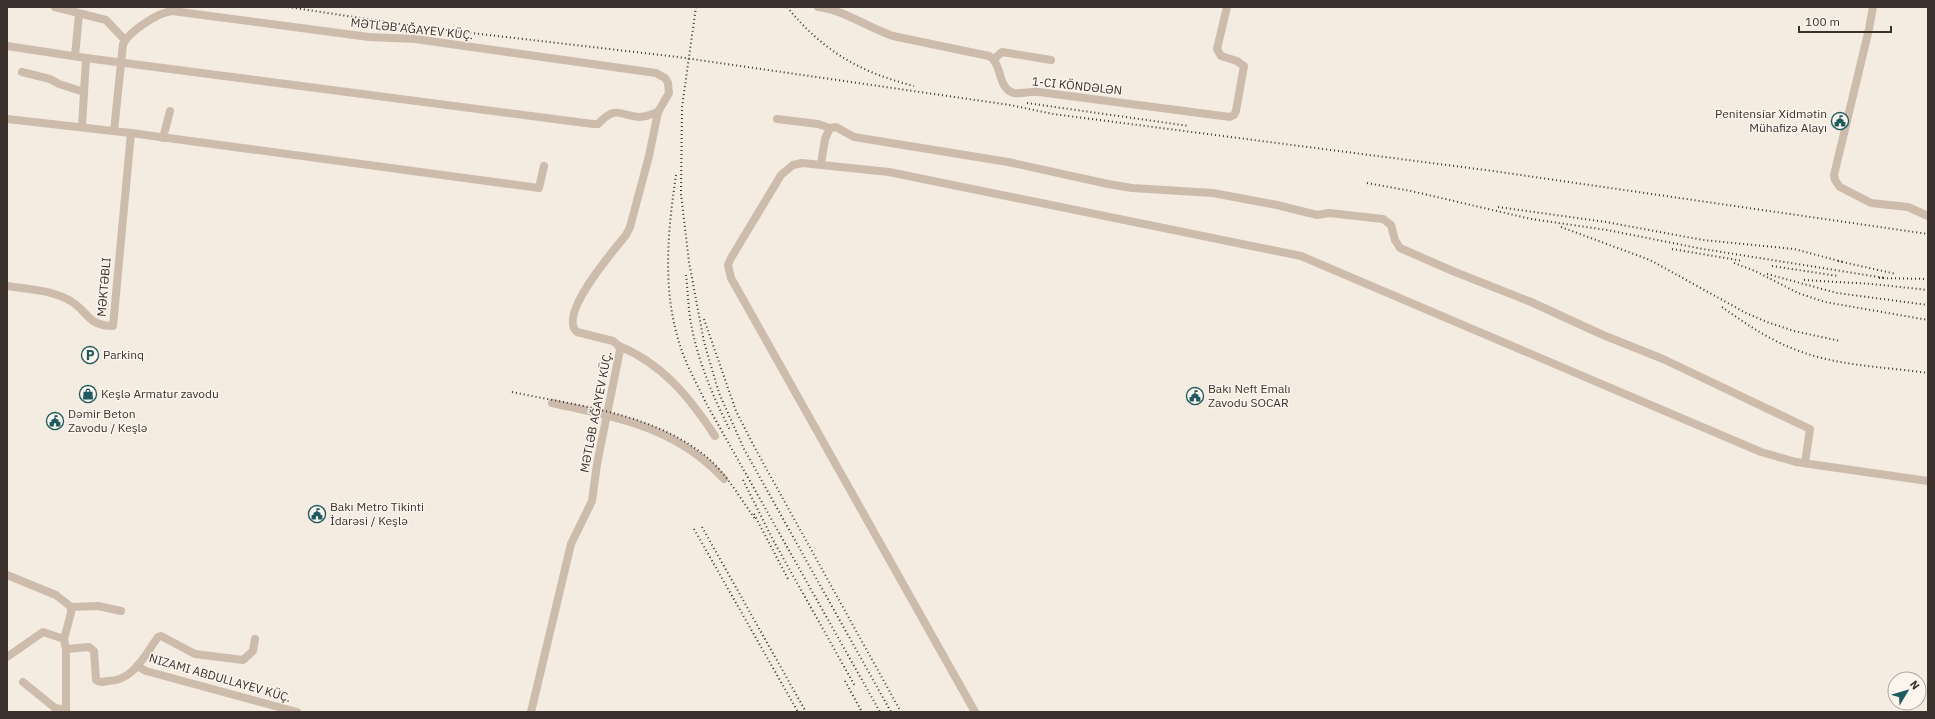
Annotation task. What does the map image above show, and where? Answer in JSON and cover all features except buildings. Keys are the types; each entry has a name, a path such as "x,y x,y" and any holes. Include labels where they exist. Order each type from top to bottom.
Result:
{"street":[{"path":"55,7 106,20 125,40 122,49 114,131"},
{"path":"818,7 843,14 879,32 989,56 994,59 1002,52 1051,60"},
{"name":"1-CI KÖNDƏLƏN","path":"994,59 1004,86 1013,92 1039,92 1230,117 1234,115 1236,111 1244,66 1237,61 1221,56 1217,50 1227,7"},
{"path":"1873,7 1834,175 1835,180 1840,187 1871,203 1908,208 1928,216"},
{"name":"MƏTLƏB AĞAYEV KÜÇ.","path":"125,40 152,18 172,11 369,37 415,39 656,73 665,78 670,88 667,98 658,112 649,156 628,232 579,297 573,320 573,325 577,332 613,341 619,346 592,501 571,544 531,712"},
{"path":"75,56 79,14"},
{"path":"7,46 86,58 593,124 598,124 603,119 617,112 642,117 658,112"},
{"path":"82,127 86,58"},
{"path":"22,72 50,79 59,84 84,92"},
{"path":"163,138 170,111"},
{"path":"7,119 131,133 539,188 544,166"},
{"path":"777,119 818,124 830,128 836,127 854,137 1008,162 1132,188 1213,193 1277,205 1317,215 1329,213 1383,219 1392,225 1395,240 1400,248 1455,272 1531,302 1603,336 1663,359 1810,429 1806,463"},
{"path":"821,164 825,139 830,128"},
{"name":"MƏKTƏBLI","path":"7,286 54,294 68,299 99,325 113,326 131,133"},
{"path":"975,712 728,271 728,265 731,258 782,175 793,166 802,163 889,172 1301,256 1761,452 1806,463 1928,481"},
{"path":"619,346 647,360 677,385 696,407 715,436"},
{"path":"552,404 641,425 674,440 709,463 724,479"},
{"path":"7,575 56,595 71,607 98,606 121,611"},
{"path":"23,682 56,708 66,711 66,649 64,639 72,613 71,607"},
{"path":"7,657 43,632 64,639"},
{"path":"66,649 92,648 94,652 95,677 99,682 117,681 126,676 137,666 158,637 161,636 199,656 243,660 253,651 255,639"},
{"name":"NIZAMI ABDULLAYEV KÜÇ.","path":"137,666 146,671 297,712"}],"railway":[{"path":"288,7 420,27 678,57 1010,105 1053,114 1493,171 1928,234"},
{"path":"696,7 682,107 681,194 689,262 704,342 719,393 744,449 891,712"},
{"path":"787,7 814,36 843,58 876,74 914,86"},
{"path":"1027,103 1189,126"},
{"path":"676,175 670,221 668,268 669,291 677,337 685,359 706,403 880,712"},
{"path":"1367,183 1411,191 1531,219 1607,230 1703,249 1885,278"},
{"path":"1498,207 1606,222 1703,240 1794,249 1843,262"},
{"path":"1561,227 1650,260 1746,313 1767,322 1794,331 1840,341"},
{"path":"1672,249 1743,261"},
{"path":"1838,261 1896,274"},
{"path":"1734,263 1755,271 1798,293 1825,302 1928,320"},
{"path":"1772,266 1838,276"},
{"path":"1767,274 1837,293 1928,305"},
{"path":"686,275 690,318 694,338 712,392 730,430"},
{"path":"1879,278 1928,279"},
{"path":"1804,280 1872,284 1928,290"},
{"path":"1722,307 1769,337 1789,347 1814,356 1846,363 1928,373"},
{"path":"704,319 736,411 756,450 901,712"},
{"path":"512,392 589,407 640,421 665,431 688,443 716,465 755,519"},
{"path":"743,480 773,540 855,686"},
{"path":"754,514 788,579"},
{"path":"702,527 806,712"},
{"path":"694,529 798,712"},
{"path":"845,681 862,712"}],"place":[{"name":"Penitensiar Xidmətin Mühafizə Alayı","path":"1840,121"},
{"name":"Parkinq","path":"90,355"},
{"name":"Keşlə Armatur zavodu","path":"88,394"},
{"name":"Bakı Neft Emalı Zavodu SOCAR","path":"1195,396"},
{"name":"Dəmir Beton Zavodu / Keşlə","path":"55,421"},
{"name":"Bakı Metro Tikinti İdarəsi / Keşlə","path":"317,514"}]}
